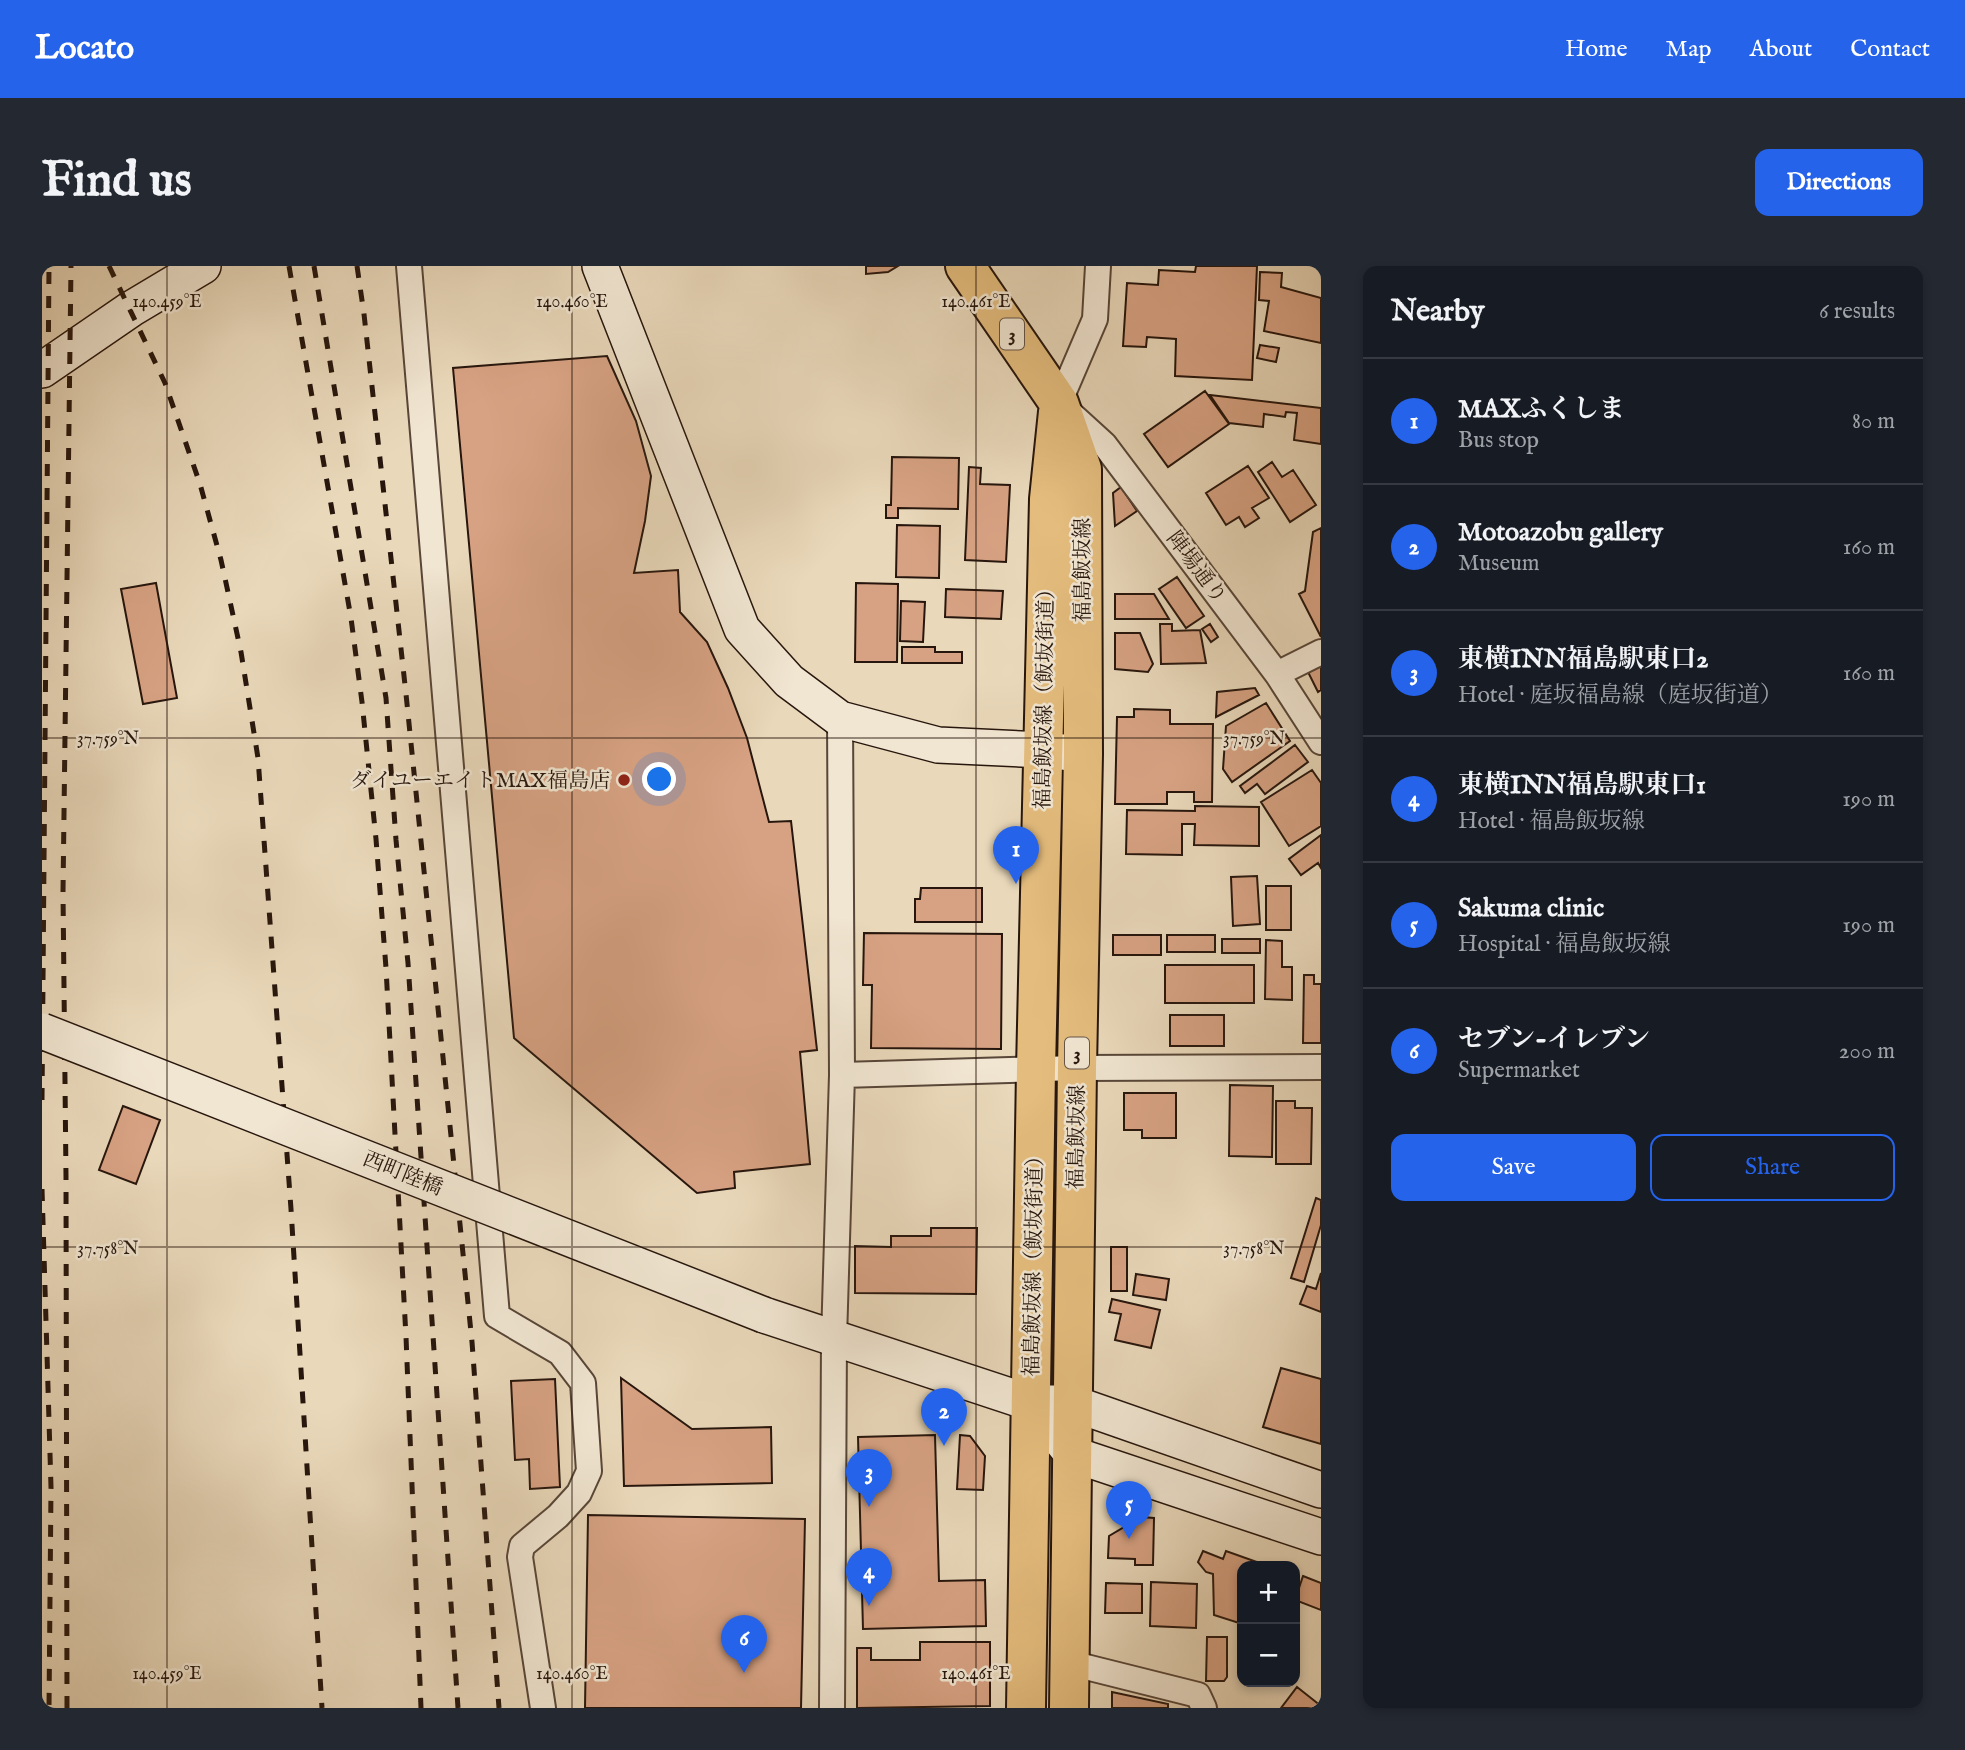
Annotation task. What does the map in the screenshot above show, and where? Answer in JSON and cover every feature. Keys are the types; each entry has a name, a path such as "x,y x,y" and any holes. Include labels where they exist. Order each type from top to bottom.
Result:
{"main road":[{"path":"42,370 132,308 203,266"},
{"path":"600,266 743,629 789,681 840,719 938,745 1083,754"},
{"name":"3","path":"965,266 1059,403"},
{"name":"福島飯坂線（飯坂街道）","path":"1031,1403 1049,499 1059,403"},
{"name":"福島飯坂線","path":"1059,403 1082,468 1083,754 1069,1708"},
{"name":"西町陸橋","path":"42,1031 764,1315 1031,1403 1072,1403 1321,1490"},
{"path":"1031,1403 1072,1454 1321,1537"},
{"name":"3","path":"1026,1708 1031,1403"}],"street":[{"path":"409,266 497,1316 561,1353 583,1383 589,1471 579,1493 558,1516 522,1546 520,1557 544,1708"},
{"path":"1059,403 1095,319 1098,266"},
{"name":"陣場通り","path":"1059,403 1104,444 1277,674 1321,741"},
{"path":"1277,674 1321,652"},
{"path":"832,1708 834,1339 842,1075 840,719"},
{"path":"842,1075 1077,1068 1321,1067"},
{"path":"1070,1663 1198,1695 1205,1708"}],"building":[{"path":"866,266 898,266 888,272 866,274"},
{"path":"1196,266 1257,266 1252,380 1175,376 1176,339 1147,337 1146,347 1123,346 1127,283 1158,285 1159,270 1195,272"},
{"path":"1260,272 1282,273 1281,287 1321,298 1321,343 1264,331 1269,301 1259,300"},
{"path":"1260,345 1279,348 1276,362 1257,358"},
{"name":"ダイユーエイトMAX福島店","path":"607,356 636,421 651,476 634,573 678,570 680,612 707,642 728,688 747,738 769,822 791,821 817,1050 800,1052 810,1164 734,1172 735,1188 697,1193 514,1038 453,368"},
{"path":"1205,391 1229,424 1168,467 1144,434"},
{"path":"1210,395 1321,408 1321,444 1294,440 1297,413 1286,412 1285,417 1264,414 1263,427 1229,423"},
{"path":"892,457 959,458 958,509 898,508 898,518 886,518 886,505 891,505"},
{"path":"1272,462 1282,477 1293,470 1316,505 1290,522 1258,472"},
{"path":"1248,466 1269,498 1252,508 1259,518 1245,527 1239,517 1226,525 1206,493"},
{"path":"969,467 981,468 980,484 1010,485 1006,562 965,560"},
{"path":"1121,487 1137,511 1115,526 1113,493"},
{"path":"897,525 940,526 939,578 896,577"},
{"path":"1321,528 1321,637 1299,594 1305,591 1313,532"},
{"path":"1177,577 1204,616 1186,628 1159,589"},
{"path":"156,583 177,698 143,704 121,589"},
{"path":"856,583 898,584 897,662 855,662"},
{"path":"946,589 1003,591 1001,619 945,617"},
{"path":"1115,594 1154,594 1169,619 1115,619"},
{"path":"901,601 925,602 923,642 900,641"},
{"path":"1160,624 1172,624 1172,631 1200,630 1206,663 1161,664"},
{"path":"1210,624 1218,637 1211,642 1202,629"},
{"path":"1115,633 1140,633 1153,664 1148,672 1115,669"},
{"path":"902,647 935,647 935,652 962,652 962,663 902,663"},
{"path":"1321,666 1321,690 1318,692 1308,672"},
{"path":"1255,688 1259,695 1216,717 1217,692"},
{"path":"1266,703 1290,741 1232,782 1223,769 1226,726"},
{"path":"1134,709 1170,710 1170,724 1213,724 1212,802 1194,802 1194,792 1167,792 1167,804 1115,804 1117,717 1134,717"},
{"path":"1295,745 1308,762 1265,794 1257,784 1245,793 1240,786"},
{"path":"1312,770 1321,783 1321,826 1289,846 1261,802"},
{"path":"1195,806 1259,807 1259,846 1194,845 1195,824 1182,824 1182,855 1126,854 1127,810 1195,811"},
{"path":"1321,835 1321,868 1318,863 1301,875 1289,859"},
{"path":"1257,876 1260,924 1233,926 1231,877"},
{"path":"1266,886 1291,886 1291,930 1266,930"},
{"path":"921,888 982,888 982,922 915,922 915,899 920,899"},
{"path":"864,933 1002,934 1001,1049 871,1048 872,985 863,985"},
{"path":"1113,935 1161,935 1161,955 1113,955"},
{"path":"1167,935 1215,935 1215,952 1167,952"},
{"path":"1222,939 1260,939 1260,953 1222,953"},
{"path":"1266,940 1282,941 1282,967 1292,967 1292,1000 1265,999"},
{"path":"1165,965 1254,965 1254,1003 1165,1003"},
{"path":"1304,975 1314,975 1314,984 1321,984 1321,1043 1303,1043"},
{"path":"1170,1015 1224,1015 1224,1046 1170,1046"},
{"path":"1230,1085 1273,1086 1272,1157 1229,1156"},
{"path":"1124,1093 1176,1093 1176,1138 1142,1138 1142,1130 1124,1130"},
{"path":"1276,1101 1295,1101 1295,1108 1312,1108 1311,1164 1276,1164"},
{"path":"123,1106 160,1120 136,1184 99,1170"},
{"path":"1316,1198 1321,1200 1321,1225 1304,1282 1291,1278"},
{"path":"931,1228 977,1228 976,1294 855,1293 855,1246 891,1247 891,1236 931,1236"},
{"path":"1111,1247 1127,1247 1127,1291 1111,1291"},
{"path":"1321,1273 1321,1312 1300,1304 1307,1286 1316,1289"},
{"path":"1136,1274 1169,1279 1166,1300 1133,1295"},
{"path":"1112,1299 1160,1310 1151,1348 1115,1340 1121,1314 1109,1312"},
{"path":"1281,1368 1321,1379 1321,1444 1263,1427"},
{"path":"621,1378 692,1429 771,1427 772,1483 624,1486"},
{"path":"555,1379 560,1487 530,1489 529,1459 515,1460 511,1381"},
{"path":"935,1435 939,1581 985,1580 986,1626 863,1629 858,1437"},
{"path":"960,1435 970,1436 985,1456 983,1490 957,1489"},
{"path":"588,1515 805,1519 801,1708 585,1708"},
{"path":"1141,1517 1154,1518 1153,1565 1135,1565 1135,1559 1108,1558 1109,1536"},
{"path":"1203,1551 1223,1559 1226,1551 1254,1561 1237,1561 1237,1622 1214,1615 1213,1574 1206,1572 1198,1562"},
{"path":"1303,1576 1321,1583 1321,1610 1300,1602"},
{"path":"1151,1582 1197,1584 1196,1628 1150,1626"},
{"path":"1106,1583 1142,1584 1142,1613 1105,1613"},
{"path":"1207,1637 1227,1637 1227,1677 1224,1681 1206,1681"},
{"path":"920,1642 990,1642 990,1706 857,1708 857,1648 871,1648 871,1660 920,1660"},
{"path":"1297,1687 1321,1706 1320,1708 1281,1708"},
{"path":"1112,1692 1168,1704 1168,1708 1112,1708"}],"railway":[{"path":"42,1100 49,266"},
{"path":"67,1708 63,892 71,266"},
{"path":"109,266 165,383 200,484 221,560 241,652 258,758 291,1209 322,1708"},
{"path":"289,266 351,618 376,839 386,968 406,1337 421,1708"},
{"path":"314,266 386,698 408,963 458,1708"},
{"path":"357,266 406,694 472,1342 499,1708"},
{"path":"42,1189 51,1487 49,1708"}],"place":[{"name":"ダイユーエイトMAX福島店","path":"624,780"},
{"name":"MAXふくしま","path":"1016,884"},
{"name":"Motoazobu gallery","path":"944,1446"},
{"name":"東横INN福島駅東口2","path":"869,1507"},
{"name":"Sakuma clinic","path":"1129,1539"},
{"name":"東横INN福島駅東口1","path":"869,1606"},
{"name":"セブン-イレブン","path":"744,1673"}]}
